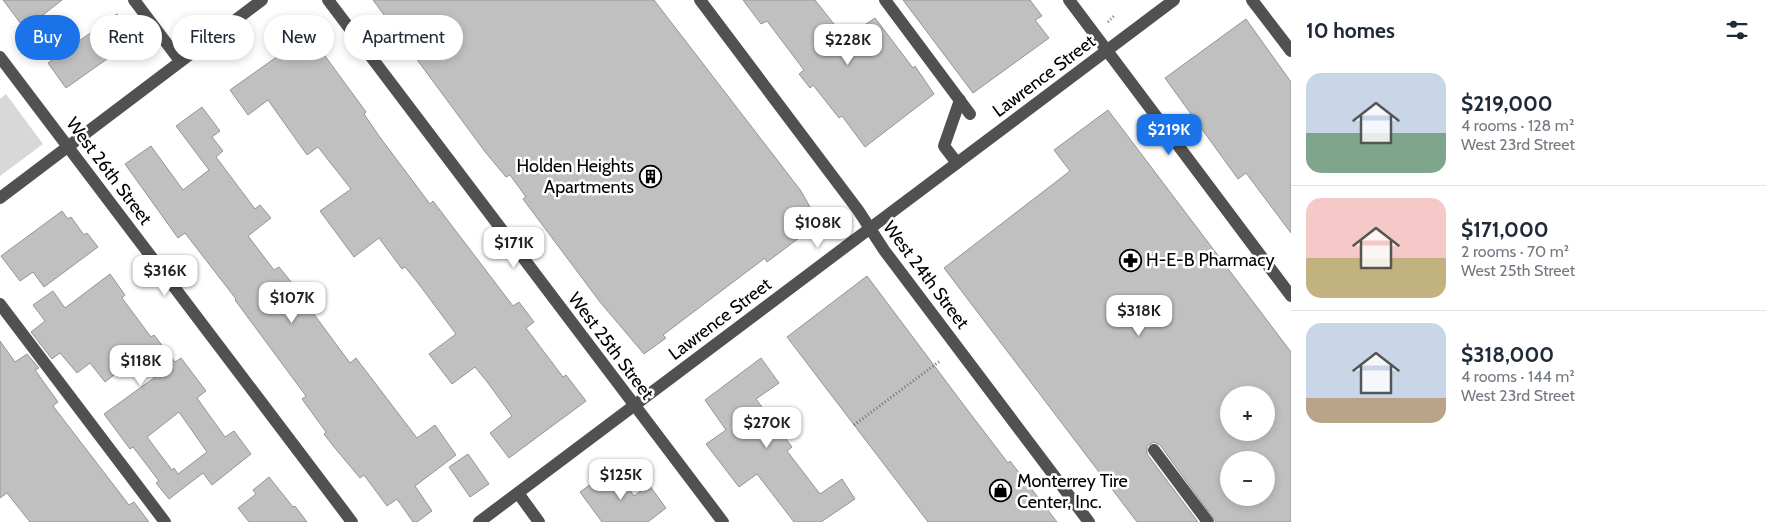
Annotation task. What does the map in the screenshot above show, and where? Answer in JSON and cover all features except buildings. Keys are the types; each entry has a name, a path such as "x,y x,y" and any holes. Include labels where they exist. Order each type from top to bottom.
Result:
{"street":[{"path":"134,0 180,61"},
{"path":"0,198 262,0"},
{"name":"West 25th Street","path":"328,0 723,522"},
{"name":"West 24th Street","path":"700,0 1089,522"},
{"path":"885,0 970,114"},
{"path":"1069,0 1291,296"},
{"name":"Lawrence Street","path":"479,522 1174,0"},
{"path":"1252,0 1291,51"},
{"name":"West 26th Street","path":"0,57 352,522"},
{"path":"957,163 944,146 960,100"},
{"path":"0,304 165,522"},
{"path":"1154,450 1208,522"},
{"path":"518,493 539,522"}],"path":[{"path":"1108,22 1114,16"},
{"path":"854,425 940,361"}],"shaded area":[{"path":"6,94 43,144 0,176 0,99"}],"place":[{"name":"Holden Heights Apartments","path":"650,176"},
{"name":"H-E-B Pharmacy","path":"1130,260"},
{"name":"Monterrey Tire Center, Inc.","path":"1001,491"}]}
